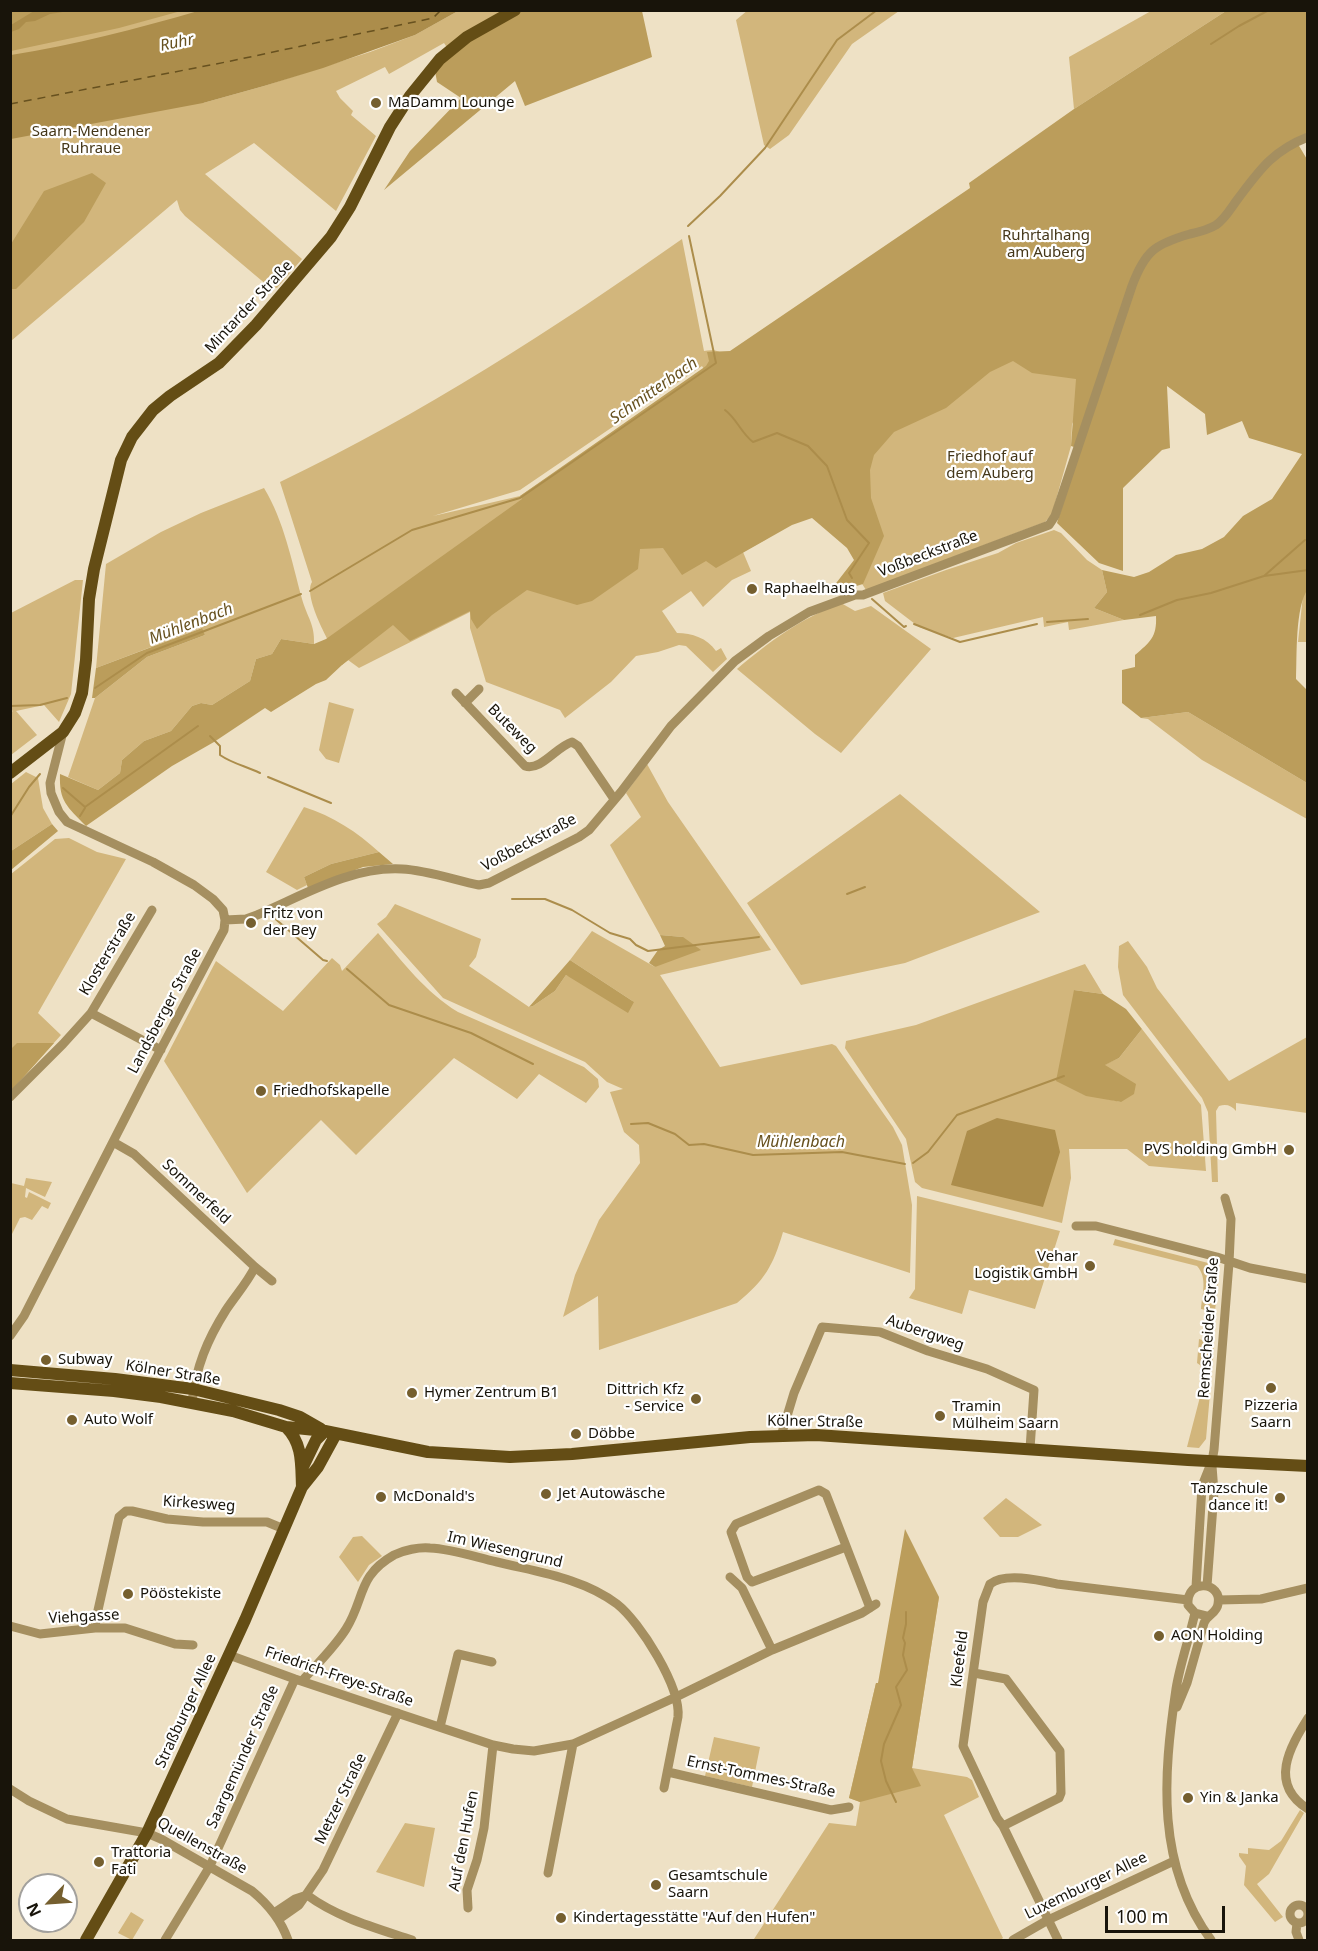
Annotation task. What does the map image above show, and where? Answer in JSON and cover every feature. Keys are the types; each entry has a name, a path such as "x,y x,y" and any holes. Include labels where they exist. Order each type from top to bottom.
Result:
{"main road":[{"name":"Mintarder Straße","path":"10,773 63,732 75,713 82,693 89,598 94,568 121,460 132,437 153,410 219,363 256,325 321,250 350,207 390,127 410,96 440,59 467,37 515,10"},
{"name":"Kölner Straße","path":"10,1370 115,1379 193,1396 279,1410 300,1417 330,1433"},
{"name":"Kölner Straße","path":"10,1383 193,1396 233,1411 286,1426 428,1452 510,1457 572,1454 738,1437 816,1435 1308,1466"},
{"path":"286,1426 294,1434 299,1444 301,1471"},
{"name":"Straßburger Allee","path":"302,1487 301,1471 316,1440 330,1433"},
{"name":"Straßburger Allee","path":"86,1941 147,1833 229,1655 302,1487 318,1467 330,1433"}],"street":[{"name":"Voßbeckstraße","path":"225,920 246,919 338,880 367,871 403,869 478,885 489,883 589,830 671,726 735,661 770,636 822,606 855,595 863,595 1049,525 1055,516 1132,286 1146,256 1170,240 1204,231 1216,224 1267,162 1290,144 1308,137"},
{"name":"Buteweg","path":"465,703 479,689"},
{"name":"Buteweg","path":"456,693 525,765 537,766 564,745 572,742 578,746 614,799"},
{"path":"63,732 50,783 51,793 59,812 67,822 153,862 194,885 213,899 223,910 225,920"},
{"path":"43,749 49,756 53,767"},
{"name":"Klosterstraße","path":"10,1097 91,1013 152,910"},
{"name":"Landsberger Straße","path":"10,1336 24,1316 224,930 225,920"},
{"name":"Klosterstraße","path":"91,1013 161,1050"},
{"name":"Sommerfeld","path":"113,1142 134,1154 272,1281"},
{"name":"Remscheider Straße","path":"1212,1461 1229,1263 1231,1219 1225,1198"},
{"path":"1076,1227 1096,1226 1217,1257 1229,1263 1308,1279"},
{"path":"193,1396 197,1370 208,1341 255,1267"},
{"name":"Aubergweg","path":"781,1436 794,1393 822,1327 880,1332 928,1351 987,1369 1034,1390 1030,1449"},
{"path":"1207,1586 1214,1492 1212,1461"},
{"path":"1207,1616 1190,1609 1188,1600 1196,1587 1202,1486 1212,1461"},
{"path":"819,1490 826,1494 846,1547 752,1582 747,1577 731,1532 736,1524 819,1490"},
{"name":"Kirkesweg","path":"95,1628 119,1517 126,1511 132,1510 167,1519 203,1522 267,1522 284,1529"},
{"name":"Friedrich-Freye-Straße","path":"229,1655 493,1745 534,1751 573,1744 772,1650 862,1613 873,1606 846,1547"},
{"name":"Im Wiesengrund","path":"298,1680 344,1633 352,1620 361,1590 369,1576 396,1554 411,1549 429,1548 459,1552 572,1581 596,1591 617,1604 644,1633 676,1697"},
{"path":"730,1577 742,1588 772,1650"},
{"name":"Kleefeld","path":"1058,1941 963,1749 983,1602 990,1584 1000,1579 1038,1579 1057,1584 1188,1600"},
{"path":"1174,1714 1187,1683 1207,1616 1216,1610 1219,1600 1215,1590 1207,1586 1196,1587"},
{"path":"1219,1600 1261,1599 1308,1588"},
{"path":"1195,1613 1176,1688 1166,1797 1169,1840 1174,1861 1191,1906 1211,1941"},
{"name":"Viehgasse","path":"10,1626 40,1634 95,1628 125,1628 175,1644 193,1645"},
{"path":"440,1727 458,1654 492,1662"},
{"path":"974,1673 1006,1679 1061,1754 1059,1798 1003,1826"},
{"name":"Saargemünder Straße","path":"165,1941 210,1866 298,1680"},
{"path":"664,1788 678,1717 676,1697"},
{"name":"Metzer Straße","path":"276,1916 299,1905 323,1870 398,1713"},
{"path":"1308,1718 1290,1747 1285,1773 1294,1798 1308,1809"},
{"path":"548,1873 573,1744"},
{"name":"Auf den Hufen","path":"468,1908 467,1890 484,1828 493,1745"},
{"name":"Ernst-Tommes-Straße","path":"668,1772 831,1810 849,1808"},
{"name":"Quellenstraße","path":"10,1788 29,1801 67,1819 147,1833 210,1866 252,1891 264,1901 276,1916 288,1941"},
{"name":"Luxemburger Allee","path":"1013,1941 1048,1920 1174,1861"},
{"path":"307,1895 320,1905 412,1941"},
{"path":"1297,1923 1296,1932 1299,1941"}],"green space":[{"path":"748,10 899,11 852,44 789,135 770,149 764,145 736,20"},
{"name":"Saarn-Mendener Ruhraue","path":"10,11 337,11 203,103 370,52 415,35 458,11 509,11 448,49 444,43 389,74 385,67 336,91 353,111 351,115 376,136 336,211 254,143 205,174 302,259 277,288 268,286 185,216 177,200 11,341"},
{"path":"11,11 181,11 119,28 11,51"},
{"path":"522,11 642,11 652,57 525,106 515,81 384,190 410,151 461,98 437,82 435,71 463,44"},
{"path":"1151,11 1226,11 1074,109 1069,57"},
{"name":"Ruhrtalhang am Auberg","path":"1226,11 1307,11 1307,133 1295,139 1308,161 1308,589 1299,619 1296,679 1307,690 1307,783 1188,712 1141,718 1122,703 1122,670 1135,667 1135,655 1154,634 1156,616 1124,620 1094,608 1107,592 1102,570 1134,577 1149,572 1176,555 1202,549 1224,537 1243,516 1272,499 1302,454 1249,438 1242,421 1207,435 1205,414 1167,386 1170,448 1162,450 1123,488 1123,571 1099,563 1057,523 1080,449 1071,446 1076,379 1032,373 1013,361 990,372 946,408 894,432 874,455 870,470 871,498 884,536 863,584 833,593 830,591 854,560 847,548 812,518 792,525 716,568 706,561 682,575 663,548 640,549 638,569 592,601 577,605 527,590 492,615 477,629 471,619 470,611 410,641 393,625 326,680 271,712 265,708 214,742 172,766 86,826 66,803 61,791 60,774 98,790 120,773 122,760 144,741 171,731 192,706 201,703 212,705 250,681 256,659 272,654 281,639 314,644 326,639 522,499 520,496 706,366 709,361 707,352 730,351 970,188 969,183 1074,109"},
{"name":"Friedhof auf dem Auberg","path":"1307,11 1072,424 1071,446 1052,514 1045,522 866,590 859,579 856,586 846,580 855,561 848,548 808,507 765,540 743,552 751,571 732,580 703,607 691,591 662,611 677,633 699,637 716,651 721,648 727,659 713,672 686,646 679,645 636,656 611,682 565,718 560,710 486,682 470,628 470,612 359,668 348,660 342,665 315,611 311,599 312,582 280,482 385,428 486,369 536,338 682,239 704,351 718,351 724,357","holes":["702,366 705,371 520,496 433,516 520,490"]},
{"path":"92,173 106,183 84,222 16,289 11,289 11,244 44,191"},
{"path":"264,488 287,542 302,599 312,626 314,644 281,639 272,654 256,659 250,681 212,705 201,703 192,706 171,731 144,741 122,760 120,773 98,790 68,777 95,698 147,657 205,635 201,628 96,668 106,564 161,532"},
{"path":"1054,530 1061,533 1087,560 1102,570 1107,592 1094,608 1124,620 1069,630 1068,622 1044,627 1043,617 953,638 919,627 885,601 883,593 998,553 1016,543"},
{"path":"75,580 83,580 71,694 59,722 44,705 16,711 37,735 11,755 11,712 13,711 10,710 11,613"},
{"path":"1307,589 1307,642 1298,642 1303,595"},
{"path":"841,603 855,611 871,606 931,649 841,753 737,669 786,632 812,616"},
{"path":"202,628 205,635 147,657 92,698 96,668"},
{"path":"329,702 354,709 339,763 326,759 319,750"},
{"path":"1188,712 1307,783 1307,819 1202,760 1148,719 1141,718"},
{"path":"647,764 668,802 771,950 660,975 720,1067 832,1044 836,1046 893,1127 902,1145 912,1205 910,1273 783,1232 767,1272 755,1287 737,1303 599,1350 598,1296 563,1317 575,1275 599,1220 640,1163 639,1145 624,1132 610,1092 623,1089 607,1082 585,1062 443,998 377,924 386,917 395,904 481,939 476,957 469,966 529,1007 555,991 566,975 634,1002 570,960 592,931 655,967 683,937 660,935 610,845 641,817 626,793"},
{"path":"26,772 38,778 43,808 52,824 11,851 11,784"},
{"path":"900,794 1040,912 905,963 801,985 747,903"},
{"path":"304,807 344,825 379,852 331,864 304,877 307,885 297,890 266,872"},
{"path":"52,824 58,831 11,870 11,851"},
{"path":"69,838 97,852 126,859 38,1013 61,1035 11,1091 11,874 55,839"},
{"path":"379,852 393,864 363,867 308,888 304,877 331,864"},
{"path":"378,933 415,976 446,1004 458,1012 584,1067 598,1079 599,1087 586,1103 539,1074 517,1099 454,1058 356,1155 321,1120 247,1193 164,1061 216,961 283,1011 332,958 340,965 342,971"},
{"path":"660,935 683,937 701,950 655,967 649,963 658,950 665,946"},
{"path":"1128,941 1147,967 1157,988 1229,1081 1307,1037 1307,1113 1236,1103 1236,1111 1228,1105 1219,1106 1216,1111 1218,1182 1212,1182 1208,1112 1202,1098 1123,995 1118,967 1119,946"},
{"path":"570,960 634,1002 628,1013 566,975 555,991 529,1007"},
{"path":"1085,964 1103,994 1074,990 1081,1093 1121,1102 1104,1065 1119,1058 1142,1029 1201,1105 1206,1171 1149,1166 1127,1149 1069,1149 1071,1178 1062,1223 922,1188 915,1182 906,1139 845,1048 846,1041 916,1025"},
{"path":"1074,990 1103,994 1126,1009 1142,1029 1119,1058 1105,1065 1136,1084 1134,1094 1121,1102 1086,1096 1056,1081"},
{"path":"17,1043 54,1043 11,1091 11,1049"},
{"path":"26,1178 52,1182 45,1197 26,1188 25,1197 27,1198 29,1192 51,1203 48,1209 42,1206 32,1220 25,1217 20,1218 11,1236 11,1183 24,1186"},
{"path":"917,1196 1060,1231 1035,1309 969,1290 962,1314 909,1298 915,1289"},
{"path":"1115,1239 1212,1264 1218,1281 1215,1312 1201,1309 1203,1281 1197,1266 1113,1245"},
{"path":"1199,1339 1208,1342 1214,1348 1206,1439 1199,1448 1187,1447 1207,1370 1197,1363"},
{"path":"1006,1498 1042,1525 1018,1537 1000,1537 983,1518"},
{"path":"905,1529 939,1597 912,1768 921,1786 860,1802 849,1798 876,1683 878,1683"},
{"path":"362,1536 382,1556 369,1565 358,1582 339,1557 353,1537"},
{"path":"939,1597 912,1768 967,1777 972,1780 979,1797 944,1815 1003,1938 1000,1940 754,1939 829,1823 856,1826 860,1802 849,1798 876,1683"},
{"path":"714,1737 760,1747 752,1787 705,1776"},
{"path":"1300,1810 1304,1813 1269,1874 1257,1884 1283,1917 1275,1922 1244,1885 1246,1866 1239,1853 1248,1854 1248,1848 1269,1850 1281,1841"},
{"path":"405,1823 435,1828 424,1887 376,1872"},
{"path":"131,1912 144,1920 132,1940 118,1933"}],"water":[{"path":"34,11 69,11 50,14 35,21 26,22 19,29 11,32 11,25"},
{"name":"Ruhr","path":"198,11 458,11 415,35 323,68 264,86 203,103 11,139 11,55 105,36"},
{"path":"997,1118 1055,1130 1060,1152 1043,1207 951,1185 967,1131"}],"waterway":[{"name":"Schmitterbach","path":"688,226 765,148 837,40 877,10"},
{"path":"1211,44 1269,10"},
{"name":"Schmitterbach","path":"310,591 412,530 520,498 716,363 689,236"},
{"path":"725,410 753,442 777,433 808,446 827,466 847,520 869,543 849,573 852,578"},
{"path":"1264,576 1305,540"},
{"path":"1140,615 1177,600 1211,593 1264,576 1308,570"},
{"name":"Mühlenbach","path":"95,688 147,653 301,594"},
{"path":"872,599 904,627 906,626"},
{"path":"1047,622 1088,619"},
{"path":"914,624 960,642 1037,624"},
{"name":"Mühlenbach","path":"10,706 40,705 67,698"},
{"path":"63,788 85,807 198,726"},
{"path":"210,736 220,746 220,755 260,773"},
{"path":"10,817 40,774"},
{"path":"268,777 331,803"},
{"name":"Mühlenbach","path":"80,816 85,808"},
{"path":"847,894 865,887"},
{"path":"512,899 545,899 572,910 610,933 630,939 648,951 759,937"},
{"name":"Mühlenbach","path":"272,916 327,961"},
{"name":"Mühlenbach","path":"347,969 389,1005 471,1033 533,1064"},
{"name":"Mühlenbach","path":"913,1163 928,1152 957,1115 1064,1076"},
{"name":"Mühlenbach","path":"631,1124 648,1123 675,1134 689,1145 704,1144 753,1155 842,1152 905,1164"},
{"path":"896,1802 886,1781 881,1761 884,1744 901,1705 896,1687 907,1670 903,1655 906,1612"}],"ferry route":[{"path":"10,104 231,61 433,18 441,10"}],"place":[{"name":"MaDamm Lounge","path":"376,103"},
{"name":"Raphaelhaus","path":"752,589"},
{"name":"Fritz von der Bey","path":"251,923"},
{"name":"Friedhofskapelle","path":"261,1091"},
{"name":"PVS holding GmbH","path":"1289,1150"},
{"name":"Vehar Logistik GmbH","path":"1090,1266"},
{"name":"Subway","path":"46,1360"},
{"name":"Pizzeria Saarn","path":"1271,1388"},
{"name":"Hymer Zentrum B1","path":"412,1393"},
{"name":"Dittrich Kfz - Service","path":"696,1399"},
{"name":"Tramin Mülheim Saarn","path":"940,1416"},
{"name":"Auto Wolf","path":"72,1420"},
{"name":"Döbbe","path":"576,1434"},
{"name":"Jet Autowäsche","path":"546,1494"},
{"name":"McDonald's","path":"381,1497"},
{"name":"Tanzschule dance it!","path":"1280,1498"},
{"name":"Pööstekiste","path":"128,1594"},
{"name":"AON Holding","path":"1159,1636"},
{"name":"Yin & Janka","path":"1188,1798"},
{"name":"Trattoria Fati","path":"99,1862"},
{"name":"Gesamtschule Saarn","path":"656,1885"},
{"name":"Kindertagesstätte \"Auf den Hufen\"","path":"561,1918"}]}
